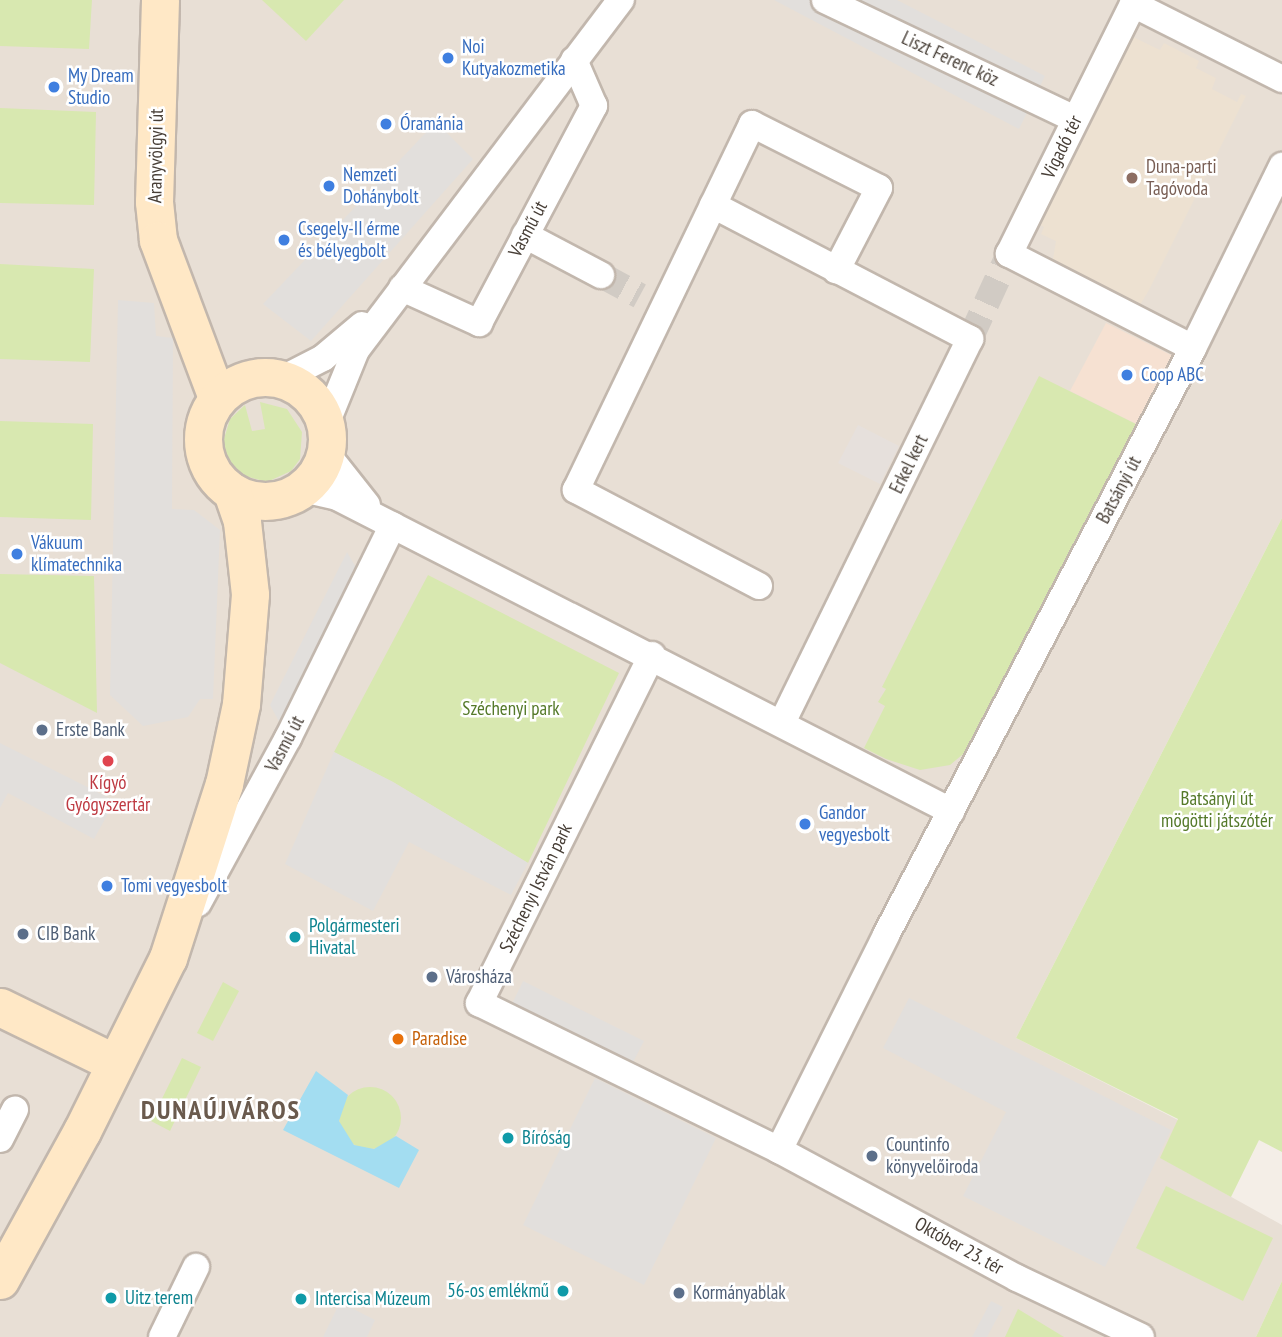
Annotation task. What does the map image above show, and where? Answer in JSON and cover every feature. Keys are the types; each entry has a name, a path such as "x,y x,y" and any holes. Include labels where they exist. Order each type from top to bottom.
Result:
{"street":[{"name":"Aranyvölgyi út","path":"160,0 154,202 158,240 217,398"},
{"path":"295,493 318,472 326,438 356,350 621,0"},
{"name":"Liszt Ferenc köz","path":"825,0 1075,119"},
{"name":"Vigadó tér","path":"1193,348 1009,254 1133,4 1282,79"},
{"name":"Vasmű út","path":"402,288 479,323 594,106 574,60"},
{"path":"759,586 576,490 651,301 713,205 752,124 879,188 836,271"},
{"name":"Batsányi út","path":"951,811 1193,348 1282,166"},
{"name":"Erkel kert","path":"713,205 970,339 782,723"},
{"path":"525,235 601,275"},
{"path":"402,288 344,342 269,378 235,384 217,398 206,418 202,440 206,459 232,492 251,500 295,493 337,497 652,655 951,811 779,1150"},
{"name":"Aranyvölgyi út","path":"181,307 269,378"},
{"path":"269,378 307,392 326,438 358,498 393,525"},
{"name":"Vasmű út","path":"168,958 224,784 241,704 250,594 242,521 232,492"},
{"name":"Vasmű út","path":"250,594 272,522 295,493"},
{"name":"Vasmű út","path":"0,1280 168,958 288,738 393,525"},
{"name":"Széchenyi István park","path":"636,1079 479,1003 652,655"},
{"path":"0,1007 115,1063"},
{"name":"Október 23. tér","path":"636,1079 779,1150 1017,1278 1141,1337"},
{"path":"0,1139 15,1110"},
{"path":"162,1337 196,1267"}],"shaded area":[{"path":"0,0 1282,0 1282,518 1016,1038 1178,1120 1161,1158 1282,1225 1282,1281 1256,1337 0,1337"},
{"path":"774,0 897,0 1045,76 1019,129"},
{"name":"Duna-parti Tagóvoda","path":"1131,36 1160,50 1164,43 1199,61 1196,68 1216,78 1212,89 1237,102 1241,94 1246,96 1140,305 1134,305 1053,259 1056,241 1041,234 1044,227 1035,222"},
{"path":"436,122 473,159 311,341 263,304"},
{"path":"118,300 154,303 156,336 173,338 172,509 194,510 220,530 213,699 200,699 188,717 143,726 110,695"},
{"name":"Coop ABC","path":"1106,323 1173,356 1138,425 1070,391"},
{"path":"858,425 899,446 880,484 838,463"},
{"path":"347,552 365,583 288,738 270,705"},
{"path":"0,743 115,801 94,839 8,793 0,808"},
{"path":"334,752 393,782 528,863 511,895 409,842 373,911 285,864"},
{"path":"523,981 644,1041 631,1066 511,1006"},
{"path":"909,998 1171,1130 1105,1267 963,1196 1006,1112 883,1048"},
{"path":"595,1078 716,1138 644,1285 523,1225"},
{"path":"991,1301 1003,1307 987,1337 972,1337"},
{"path":"340,1302 375,1320 367,1337 323,1337"}],"green space":[{"path":"0,0 92,0 89,49 0,46"},
{"path":"262,0 344,0 306,41"},
{"path":"0,108 96,112 94,205 0,203"},
{"path":"0,264 94,269 90,362 0,359"},
{"path":"1039,376 1138,425 968,750 950,765 920,770 886,759 864,748 885,706 878,702 886,689 882,687"},
{"path":"260,402 287,409 302,432 300,459 291,471 267,482 241,475 225,455 223,442 230,419 245,405 252,431 265,429"},
{"path":"0,421 93,424 91,520 0,517"},
{"name":"Batsányi út mögötti játszótér","path":"1282,518 1282,1152 1259,1140 1231,1197 1160,1158 1178,1119 1016,1038"},
{"path":"0,574 94,576 97,713 0,663"},
{"name":"Széchenyi park","path":"428,575 619,673 528,863 393,782 334,752"},
{"path":"223,982 239,991 213,1041 197,1033"},
{"path":"182,1058 201,1067 170,1131 151,1121"},
{"path":"364,1087 376,1087 392,1096 399,1106 399,1130 392,1140 376,1149 364,1149 353,1144 344,1135 339,1124 339,1112 344,1101 353,1092"},
{"path":"1166,1186 1273,1238 1243,1301 1136,1248"},
{"path":"1282,1281 1282,1337 1256,1337"},
{"path":"1018,1309 1064,1337 1005,1337"}],"water":[{"path":"316,1071 348,1095 339,1121 354,1145 374,1149 396,1136 419,1150 399,1188 283,1130"}],"tunnel":[{"path":"970,339 1009,254"},
{"path":"601,275 640,296"}],"place":[{"name":"Noi Kutyakozmetika","path":"448,58"},
{"name":"My Dream Studio","path":"54,87"},
{"name":"Óramánia","path":"386,124"},
{"name":"Duna-parti Tagóvoda","path":"1132,178"},
{"name":"Nemzeti Dohánybolt","path":"329,186"},
{"name":"Csegely-II érme és bélyegbolt","path":"284,240"},
{"name":"Coop ABC","path":"1127,375"},
{"name":"Vákuum klímatechnika","path":"17,554"},
{"name":"Erste Bank","path":"42,730"},
{"name":"Kígyó Gyógyszertár","path":"108,761"},
{"name":"Gandor vegyesbolt","path":"805,824"},
{"name":"Tomi vegyesbolt","path":"107,886"},
{"name":"CIB Bank","path":"23,934"},
{"name":"Polgármesteri Hivatal","path":"295,937"},
{"name":"Városháza","path":"432,977"},
{"name":"Paradise","path":"398,1039"},
{"name":"Bíróság","path":"508,1138"},
{"name":"Countinfo könyvelőiroda","path":"872,1156"},
{"name":"56-os emlékmű","path":"563,1291"},
{"name":"Kormányablak","path":"679,1293"},
{"name":"Uitz terem","path":"111,1298"},
{"name":"Intercisa Múzeum","path":"301,1299"}],"district":[{"name":"DUNAÚJVÁROS","path":"221,1110"}]}
